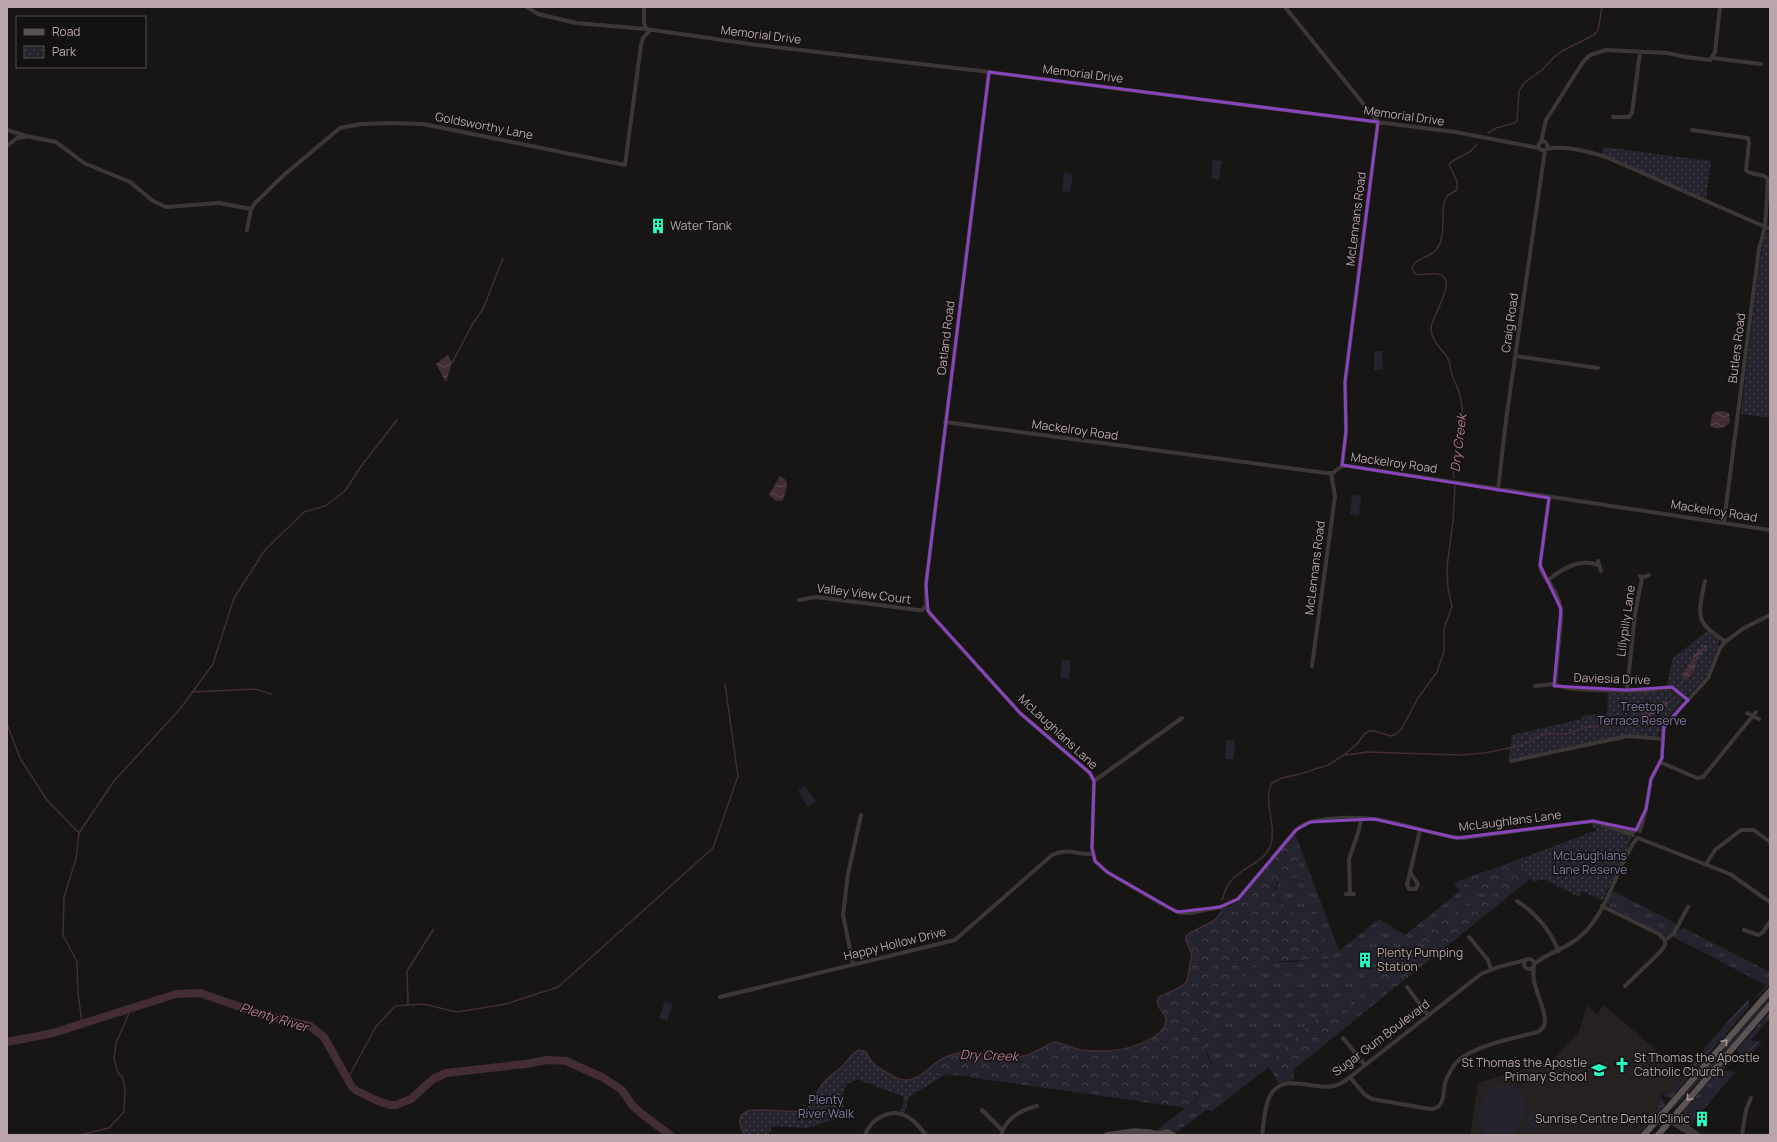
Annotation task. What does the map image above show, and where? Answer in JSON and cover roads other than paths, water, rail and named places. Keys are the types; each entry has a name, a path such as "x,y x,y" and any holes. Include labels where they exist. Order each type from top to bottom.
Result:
{"main road":[{"path":"1644,1135 1770,991"},
{"path":"1658,1135 1670,1119 1770,1005"},
{"path":"1663,1114 1670,1119"}],"street":[{"name":"Memorial Drive","path":"527,7 538,14 576,24 648,29 811,52 989,72 1378,122 1542,147 1592,153 1611,159 1768,228"},
{"path":"644,7 644,23 648,29"},
{"path":"1285,7 1378,122"},
{"path":"1713,58 1720,7"},
{"name":"Goldsworthy Lane","path":"247,230 251,209 265,192 340,128 361,124 423,124 625,165 641,45 648,29"},
{"name":"Craig Road","path":"1498,490 1506,420 1543,160 1542,147 1545,124 1548,116 1579,68 1590,56 1606,50 1672,53 1707,60 1713,58 1760,64"},
{"path":"1613,118 1629,117 1632,113 1640,52"},
{"name":"Oatland Road","path":"926,606 926,584 945,422 989,72"},
{"name":"McLennans Road","path":"1342,466 1346,431 1345,382 1378,122"},
{"path":"1542,147 1546,143 1545,124"},
{"path":"7,130 26,136 56,142 84,163 130,182 153,201 166,207 219,203 251,209"},
{"name":"Butlers Road","path":"1692,130 1748,138 1747,172 1763,175 1767,178 1768,228 1760,249 1724,522"},
{"path":"7,146 17,138 26,136"},
{"name":"Memorial Drive","path":"1546,143 1556,148"},
{"path":"1516,356 1598,368"},
{"name":"Mackelroy Road","path":"945,422 1332,473 1342,466 1770,530"},
{"name":"McLennans Road","path":"1312,666 1335,496 1332,473"},
{"path":"1549,498 1540,565 1541,571 1557,597 1561,614 1555,684"},
{"path":"1547,581 1559,571 1571,565 1598,563 1601,571"},
{"name":"Lillypilly Lane","path":"1627,690 1635,614 1641,577 1649,574"},
{"path":"1705,580 1701,620 1725,642 1744,628 1770,616"},
{"name":"Valley View Court","path":"799,600 816,597 918,610 922,610 926,606"},
{"name":"McLaughlans Lane","path":"926,606 931,615 1020,713 1086,769 1094,781 1092,854 1095,861 1107,872 1172,910 1180,913 1190,913 1224,906 1238,899 1296,830 1302,824 1316,820 1374,819 1463,838 1591,821 1598,821 1609,826 1637,834"},
{"name":"Sugar Gum Boulevard","path":"1504,965 1525,967 1530,969 1548,955 1572,943 1585,932 1594,921 1628,855 1637,834 1646,809 1651,779 1663,754 1663,739 1666,724 1708,678 1720,648 1725,642"},
{"name":"Daviesia Drive","path":"1534,686 1555,684 1586,690 1652,690 1672,687 1688,700"},
{"path":"1660,762 1697,778 1703,777 1756,712"},
{"path":"1747,713 1758,719"},
{"path":"1094,781 1182,718"},
{"path":"1511,761 1627,736 1663,739"},
{"path":"853,964 843,915 848,874 861,815"},
{"path":"1350,894 1349,859 1359,830 1361,819"},
{"path":"1410,872 1420,830"},
{"path":"1706,864 1715,850 1741,830 1754,830 1770,842"},
{"path":"1637,834 1650,842 1735,877 1770,902"},
{"name":"Happy Hollow Drive","path":"720,997 955,940 1052,855 1064,851 1086,855 1092,854"},
{"path":"1517,901 1540,919 1550,932 1559,950"},
{"path":"1602,906 1659,934 1665,940 1665,946 1660,952 1625,986"},
{"path":"1665,940 1674,932 1688,907"},
{"path":"1744,930 1759,935 1770,922"},
{"path":"1469,937 1488,960 1492,969"},
{"name":"Sugar Gum Boulevard","path":"1263,1135 1268,1099 1272,1092 1281,1085 1292,1082 1329,1087 1338,1084 1350,1077 1473,979 1492,969 1504,965 1548,955"},
{"path":"1350,1077 1364,1094 1372,1099 1437,1108 1442,1102 1446,1082 1450,1072 1462,1058 1475,1050 1538,1032 1542,1028 1545,1023 1534,980 1534,965 1528,959 1525,967 1534,980"},
{"path":"1407,987 1428,1015"},
{"path":"1343,1038 1365,1065"},
{"path":"1742,1135 1746,1110 1751,1098"},
{"path":"1001,1135 1006,1123 1017,1113 1037,1106"},
{"path":"982,1110 1002,1130"},
{"path":"865,1135 874,1120 896,1113 909,1118 926,1135"},
{"path":"1670,1119 1691,1133 1699,1135"},
{"path":"1108,1135 1127,1132 1158,1134 1167,1132 1173,1135"},
{"path":"1145,1132 1152,1135"}],"water":[{"path":"448,355 452,363 446,382 436,364"},
{"path":"1717,411 1729,413 1730,422 1723,427 1718,428 1710,426 1712,415"},
{"path":"780,476 786,480 787,487 783,500 781,501 775,500 769,495"},
{"path":"1705,645 1707,645 1707,647 1698,658 1693,673 1687,679 1683,678 1682,676 1694,655"},
{"path":"1666,701 1668,704 1655,712 1649,723 1638,723 1647,706"}],"waterway":[{"name":"Dry Creek","path":"1488,133 1496,128 1515,123 1517,121 1519,91 1524,83 1542,70 1562,51 1594,35 1598,30 1602,7"},
{"name":"Dry Creek","path":"1454,478 1454,458 1462,420 1461,400 1448,359 1433,338 1431,329 1446,289 1446,282 1443,276 1436,274 1415,274 1412,267 1417,261 1434,252 1440,243 1443,231 1443,212 1445,200 1447,196 1457,190 1457,181 1449,165 1451,162 1471,151 1477,144"},
{"path":"452,363 472,325 483,309 503,258"},
{"path":"79,833 114,781 180,709 213,664 234,598 265,550 304,512 325,506 345,491 362,465 397,420"},
{"name":"Dry Creek","path":"1222,900 1225,890 1231,881 1264,856 1271,844 1272,829 1268,797 1272,783 1282,778 1328,765 1344,755 1358,743 1364,734 1369,731 1391,736 1396,734 1402,728 1418,698 1437,672 1444,652 1444,629 1452,606 1448,589 1447,567 1453,521 1455,486"},
{"name":"Dry Creek","path":"1680,685 1684,679"},
{"path":"347,1080 375,1028 395,1006 423,1004 457,1012 506,1004 558,987 713,848 738,776 725,684"},
{"path":"192,692 255,689 271,694"},
{"name":"Dry Creek","path":"1668,703 1676,697"},
{"name":"Dry Creek","path":"1633,724 1638,723"},
{"path":"7,724 20,758 47,800 79,833 76,859 64,897 63,935 77,962 78,993 82,1023"},
{"name":"Dry Creek","path":"1346,755 1367,752 1459,755 1484,753 1519,746 1546,733 1565,734 1587,727 1622,725"},
{"name":"Dry Creek","path":"745,1135 740,1124 741,1116 746,1112 754,1110 796,1112 804,1110 810,1105 825,1081 859,1050 866,1052 870,1060 883,1071 903,1080 907,1080 922,1074 941,1059 967,1052 1014,1057 1024,1056 1055,1042 1081,1050 1110,1051 1138,1045 1147,1041 1161,1031 1165,1025 1165,1017 1158,1005 1158,998 1182,986 1187,981 1192,954 1186,941 1186,936 1210,923 1218,917 1221,912"},
{"path":"408,1005 407,971 433,930"},
{"name":"Plenty River","path":"7,1042 53,1033 176,994 200,993 267,1016 310,1026 324,1037 352,1087 378,1101 390,1105 396,1105 411,1099 433,1079 446,1073 526,1064 547,1060 566,1061 602,1077 622,1090 632,1105 670,1135"},
{"path":"80,1135 109,1128 124,1112 125,1089 123,1078 118,1073 114,1059 116,1043 131,1009"}],"place":[{"name":"Water Tank","path":"658,226"},
{"name":"Plenty Pumping Station","path":"1365,960"},
{"name":"St Thomas the Apostle Catholic Church","path":"1622,1065"},
{"name":"St Thomas the Apostle Primary School","path":"1599,1070"},
{"name":"Sunrise Centre Dental Clinic","path":"1702,1119"}],"park label":[{"name":"Treetop Terrace Reserve","path":"1642,714"},
{"name":"McLaughlans Lane Reserve","path":"1590,863"},
{"name":"Plenty River Walk","path":"826,1107"}]}
